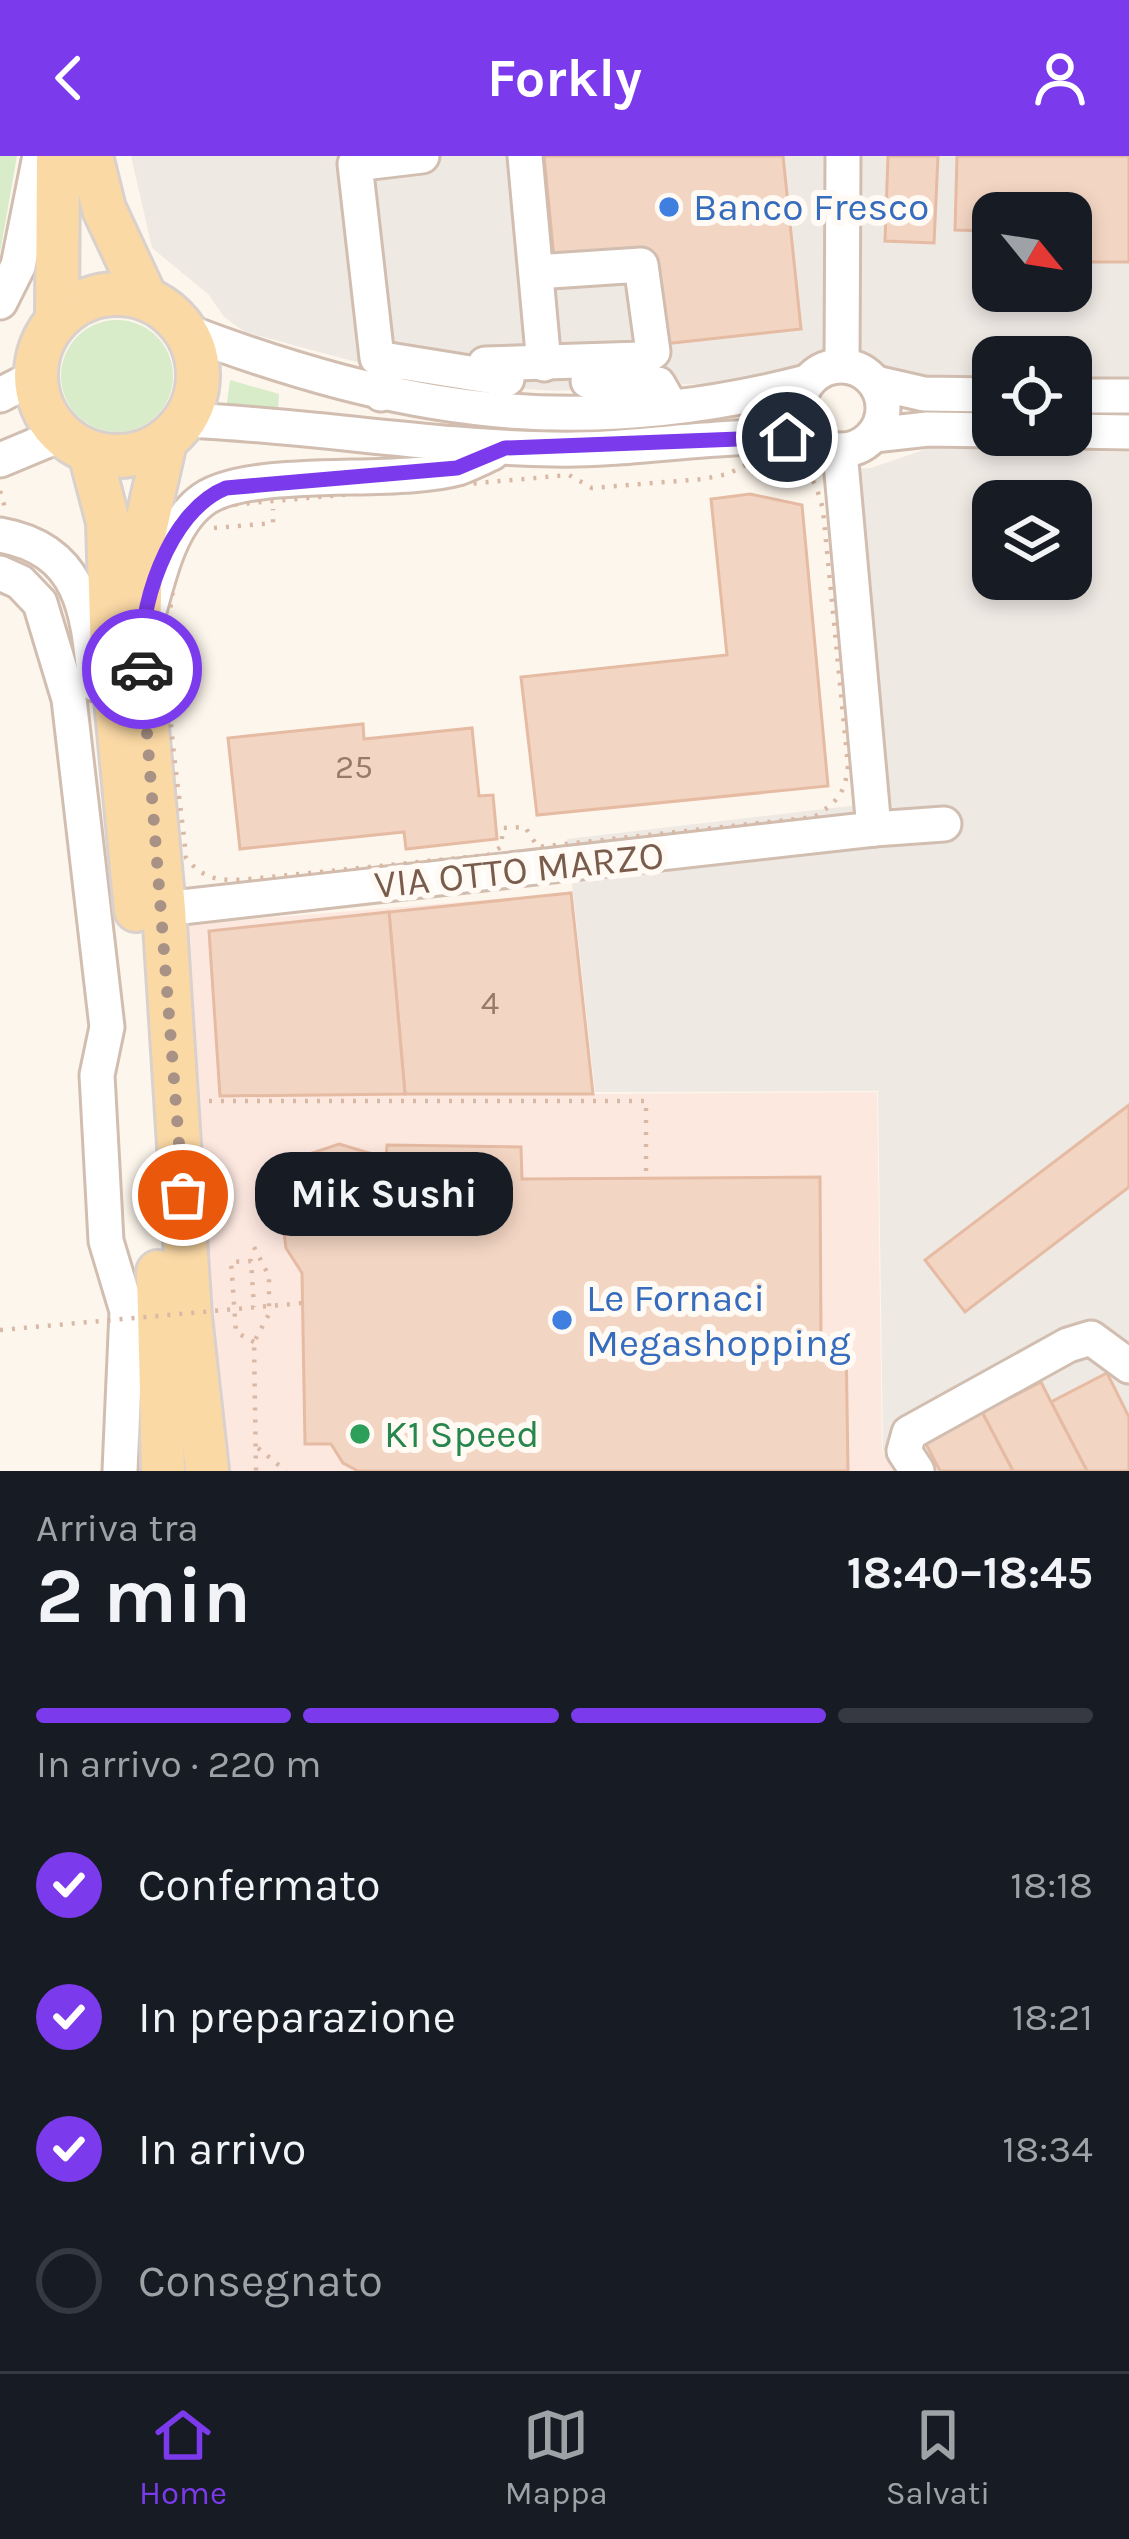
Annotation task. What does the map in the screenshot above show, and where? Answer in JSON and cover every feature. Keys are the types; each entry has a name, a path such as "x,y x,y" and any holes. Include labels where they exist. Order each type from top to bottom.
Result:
{"main road":[{"path":"56,320 58,156"},
{"path":"91,156 104,209 146,299 185,331 198,368 196,396 175,431 141,548 139,644 164,909 190,1317 207,1471"},
{"path":"146,299 96,296 56,320 17,386 75,444 107,522 120,774 145,1028 163,1471"},
{"path":"75,444 125,457 175,431"}],"street":[{"path":"0,302 18,266 40,156"},
{"path":"383,379 369,314 355,164 422,156"},
{"path":"525,156 544,364"},
{"path":"842,365 843,156"},
{"path":"485,364 641,359 654,347 641,265 536,272"},
{"path":"185,331 291,371 383,379 511,413 670,405 807,382 842,365"},
{"path":"842,365 876,383 924,394 972,394"},
{"path":"807,382 800,418 826,445 874,830"},
{"path":"874,436 884,410 876,383"},
{"path":"1092,396 1129,396"},
{"path":"175,431 561,449 762,435 826,445 874,436 972,431"},
{"path":"1092,431 1129,432"},
{"path":"0,460 75,444"},
{"path":"139,644 172,543 196,505 210,494 245,484 457,468 505,448"},
{"path":"0,535 34,545 59,562 82,596 98,712 120,774"},
{"path":"0,573 20,582 40,603 69,699 107,1027 97,1075 106,1241 128,1311 120,1471"},
{"name":"VIA OTTO MARZO","path":"164,909 944,824"},
{"path":"916,1471 904,1451 909,1433 1068,1346 1091,1338 1129,1366"}],"path":[{"path":"761,457 790,460 815,479 848,766 846,789 837,803 814,817 538,847 525,826 503,828 502,847 488,854 250,879 218,881 200,874 186,858 166,614 174,572 193,530 273,523 273,498 568,475 592,488 716,476 761,457"},
{"path":"208,1082 209,1103 646,1101 646,1178"},
{"path":"254,1247 269,1276 269,1314 254,1342 256,1471"},
{"path":"254,1307 251,1261 231,1262 236,1332 254,1342"},
{"path":"0,1330 303,1303"},
{"path":"257,1448 286,1471"}],"shaded area":[{"path":"131,156 1129,156 1129,377 1092,377 1092,336 972,336 972,376 869,375 558,391 491,387 375,367 245,332 224,317 209,295 152,248"},
{"path":"929,448 972,449 972,456 1129,452 1129,1471 895,1471 883,1449 878,1091 595,1092 567,839 859,805 830,470 871,468"},
{"path":"571,893 594,1094 877,1092 882,1449 893,1471 224,1471 201,1305 211,1282 179,925"}],"green space":[{"path":"0,156 17,156 0,253"},
{"path":"117,320 139,324 157,336 169,354 173,376 169,398 157,416 139,428 117,432 95,428 77,416 65,398 61,376 65,354 77,336 95,324"},
{"path":"230,380 279,394 278,410 226,409"}],"building":[{"name":"Banco Fresco","path":"544,156 783,156 801,329 663,344 654,257 555,268"},
{"path":"888,156 938,156 934,243 885,241"},
{"path":"957,156 1129,156 1129,262 1092,262 1092,192 972,192 972,230 955,230"},
{"path":"750,494 802,505 828,786 537,815 521,677 727,655 711,499"},
{"path":"363,724 364,739 472,728 479,796 493,795 497,839 406,849 404,832 240,849 228,738"},
{"path":"571,893 593,1094 405,1094 389,912"},
{"path":"389,912 405,1094 220,1096 209,931"},
{"path":"1129,1105 1129,1187 965,1312 925,1260"},
{"name":"Le Fornaci Megashopping","path":"339,1144 386,1158 387,1145 521,1147 522,1179 820,1177 821,1337 846,1337 848,1471 358,1471 343,1463 331,1444 305,1444 302,1273 286,1248 279,1194 291,1170 312,1153"},
{"path":"1107,1373 1129,1417 1129,1471 1087,1471 1051,1402"},
{"path":"1041,1382 1087,1471 1013,1471 982,1412"},
{"path":"982,1412 1013,1471 940,1471 925,1442"}],"way so far":[{"path":"142,669 183,1195"}],"place":[{"name":"Banco Fresco","path":"669,207"},
{"name":"Mik Sushi","path":"183,1195"},
{"name":"Le Fornaci Megashopping","path":"562,1320"},
{"name":"K1 Speed","path":"360,1434"}],"route":[{"path":"142,669 139,644 172,543 196,505 226,488 416,474 457,468 505,448 787,437"}]}
